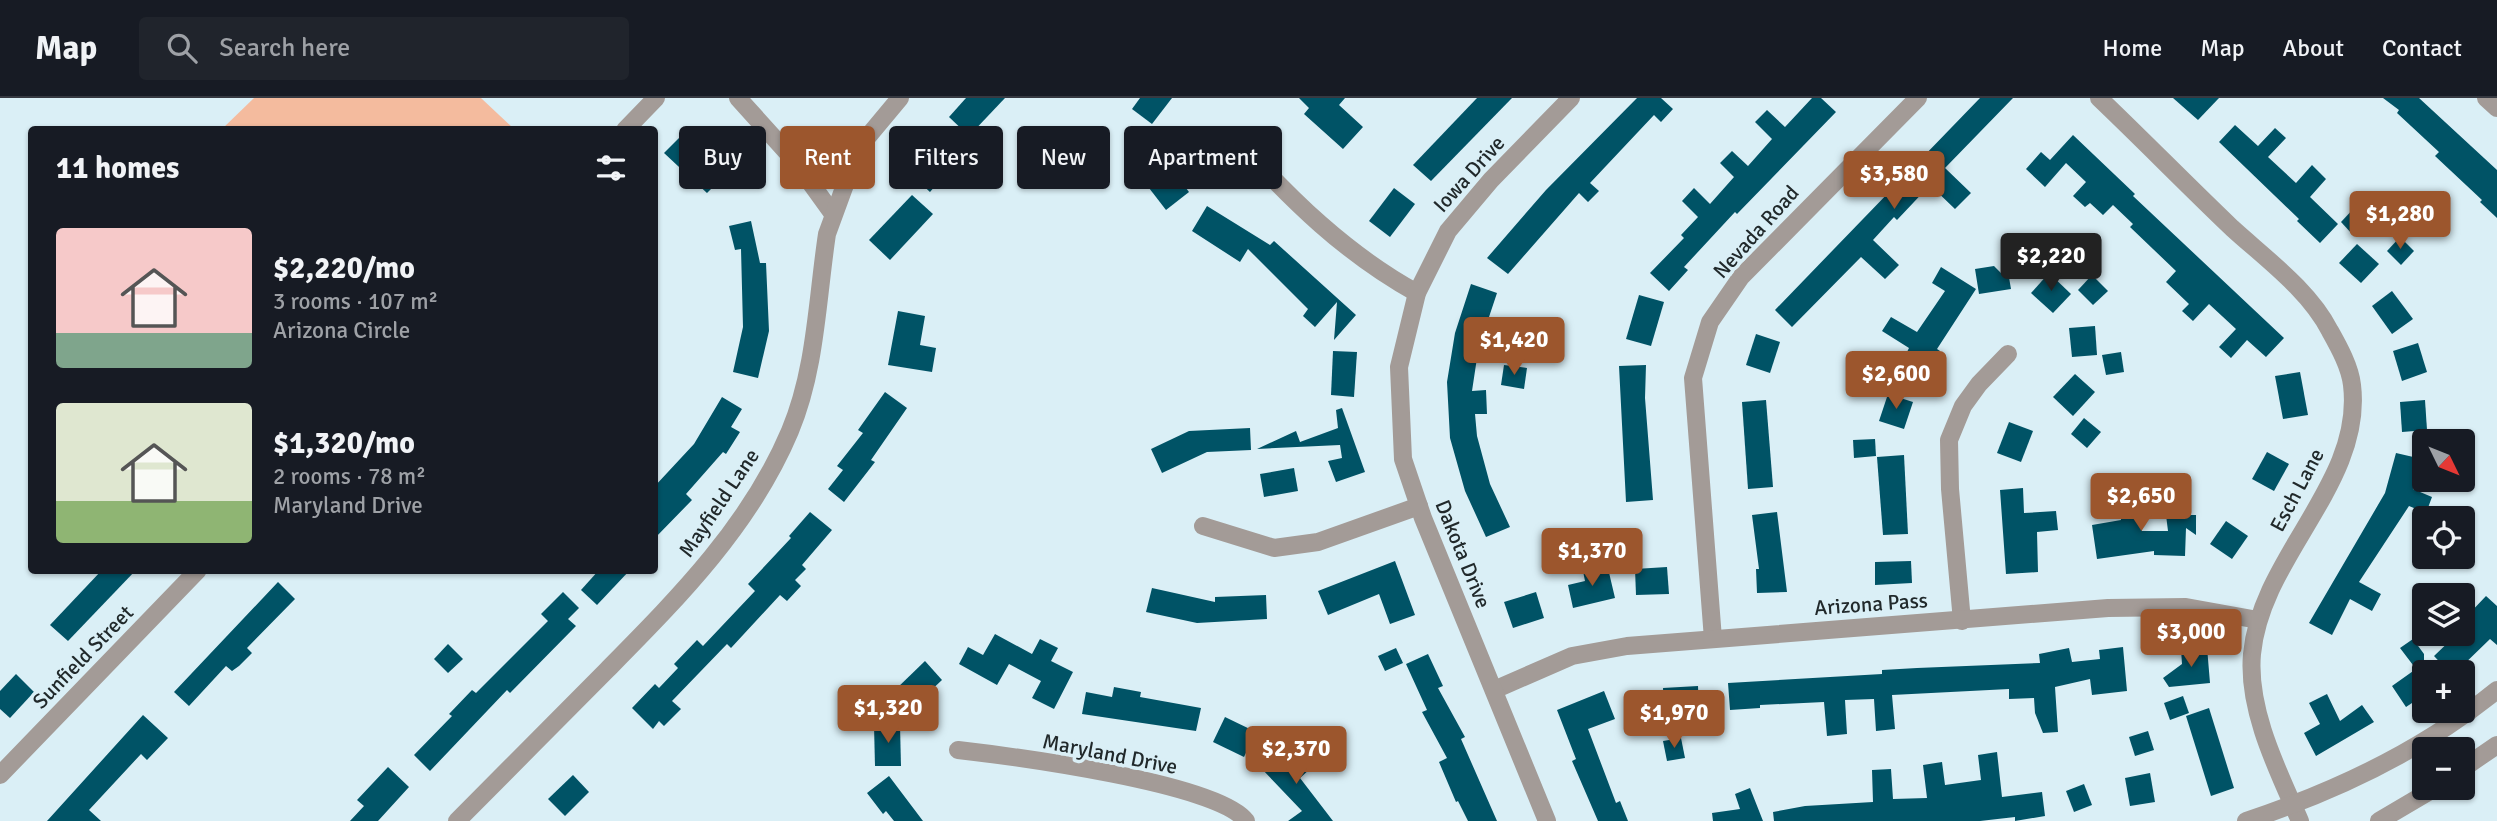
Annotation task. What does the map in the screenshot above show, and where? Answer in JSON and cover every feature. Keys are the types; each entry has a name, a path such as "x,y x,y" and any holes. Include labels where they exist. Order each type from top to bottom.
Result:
{"street":[{"path":"629,126 656,98"},
{"path":"738,98 794,160 833,214"},
{"name":"Mayfield Lane","path":"457,821 677,600 732,533 766,478 790,430 811,364 827,234 833,214 865,140 900,98"},
{"name":"Iowa Drive","path":"1417,293 1448,230 1571,98"},
{"name":"Nevada Road","path":"1713,639 1693,378 1710,322 1741,278 1918,98"},
{"name":"Esch Lane","path":"2099,98 2291,281 2329,328 2352,383 2352,412 2342,456 2329,488 2280,566 2258,620 2252,663 2258,710 2296,813"},
{"path":"2486,98 2497,108"},
{"path":"1282,189 1347,249 1417,293"},
{"name":"Dakota Drive","path":"1417,293 1399,366 1403,459 1419,506 1546,821"},
{"path":"1962,621 1950,489 1949,440 1963,406 1979,384 2008,355"},
{"path":"1203,526 1274,548 1318,542 1419,506"},
{"name":"Sunfield Street","path":"0,775 194,574"},
{"name":"Arizona Pass","path":"1494,690 1572,656 1627,646 2108,608 2186,607 2258,620"},
{"path":"2246,821 2296,813 2435,735 2497,690"},
{"path":"2475,760 2497,745"},
{"name":"Maryland Drive","path":"957,750 1152,782 1205,797 1237,811 1246,821"},
{"path":"2379,821 2415,800"}],"shaded area":[{"path":"254,98 481,98 511,126 225,126"}],"building":[{"path":"966,98 1005,98 978,126 958,126 949,117"},
{"path":"1140,98 1172,98 1152,124 1132,109"},
{"path":"1299,98 1345,98 1339,105 1363,127 1343,149 1304,114 1309,108"},
{"path":"1477,98 1512,98 1431,181 1413,165"},
{"path":"1637,98 1661,98 1673,109 1661,122 1654,115 1590,183 1599,191 1588,202 1579,193 1508,274 1487,258 1546,190"},
{"path":"1812,98 1821,98 1836,112 1737,214 1735,212 1684,267 1688,270 1669,291 1650,273 1684,238 1681,235 1698,217 1682,201 1694,188 1710,204 1734,177 1720,163 1732,151 1748,166 1772,139 1755,122 1767,110 1785,127"},
{"path":"1980,98 2013,98 1945,168 1971,193 1955,209 1930,185 1897,220 1894,217 1873,240 1899,265 1885,279 1861,257 1792,327 1775,310"},
{"path":"2173,98 2219,98 2198,120"},
{"path":"2383,98 2419,98 2497,170 2497,218 2480,202 2482,200 2435,156 2439,152 2397,113 2399,110"},
{"path":"2235,125 2258,146 2275,128 2286,138 2268,157 2296,183 2312,165 2326,179 2310,197 2338,224 2320,243 2297,221 2299,219 2219,142"},
{"path":"2073,135 2135,194 2133,196 2284,338 2266,357 2247,340 2231,358 2219,347 2236,329 2209,304 2193,321 2182,311 2189,304 2166,282 2176,271 2130,227 2133,224 2113,205 2103,215 2090,203 2085,207 2073,196 2086,182 2066,163 2045,187 2026,169 2041,152 2050,160"},
{"path":"679,138 679,167 664,153"},
{"path":"1394,188 1415,204 1390,237 1369,221"},
{"path":"1150,189 1187,189 1189,192 1166,210"},
{"path":"912,195 933,214 890,260 869,240"},
{"path":"1207,206 1270,245 1274,241 1356,315 1334,340 1337,302 1315,327 1303,316 1308,309 1248,249 1240,262 1192,231"},
{"path":"2356,206 2369,218 2353,235 2341,222"},
{"path":"751,221 760,263 766,263 769,331 758,378 733,372 743,327 741,249 735,250 729,226"},
{"path":"2400,237 2414,251 2401,265 2387,251"},
{"path":"2357,244 2379,264 2361,283 2339,263"},
{"path":"1994,266 2001,273 2007,266 2011,289 1979,294 1975,269"},
{"path":"1941,267 1976,289 1937,349 1940,351 1923,383 1898,370 1909,348 1882,331 1891,317 1917,332 1945,291 1932,283"},
{"path":"2049,273 2071,294 2053,313 2031,293"},
{"path":"2092,275 2108,291 2093,305 2078,290"},
{"path":"1471,284 1497,293 1489,317 1523,326 1518,347 1480,338 1472,391 1486,390 1487,414 1475,414 1477,436 1490,484 1510,527 1486,537 1465,491 1450,438 1447,382 1455,333"},
{"path":"2392,291 2413,319 2392,334 2372,306"},
{"path":"1639,295 1664,302 1651,346 1626,339"},
{"path":"898,311 925,316 920,345 936,348 932,372 888,365"},
{"path":"2095,326 2097,355 2072,357 2069,328"},
{"path":"1756,334 1780,342 1770,373 1746,365"},
{"path":"2418,343 2427,372 2402,381 2393,351"},
{"path":"1333,351 1357,352 1354,397 1331,395"},
{"path":"2121,352 2124,372 2106,375 2102,355"},
{"path":"1504,365 1527,368 1524,389 1501,385"},
{"path":"1646,365 1645,398 1653,500 1626,502 1619,366"},
{"path":"2300,372 2308,415 2283,419 2275,376"},
{"path":"2075,374 2095,392 2073,416 2053,397"},
{"path":"885,392 907,408 871,460 875,462 844,502 828,489 843,470 837,466 863,433 858,430"},
{"path":"1888,394 1913,402 1904,429 1879,421"},
{"path":"722,397 742,409 731,427 740,432 726,454 723,452 686,494 692,500 658,535 658,483 694,444"},
{"path":"1766,400 1773,487 1748,489 1742,402"},
{"path":"2425,400 2427,429 2402,432 2400,402"},
{"path":"1342,408 1365,472 1336,482 1328,461 1342,458 1340,445 1257,449 1296,431 1300,442 1338,428 1336,410"},
{"path":"2084,418 2101,432 2087,448 2071,434"},
{"path":"2009,422 2033,431 2021,462 1997,453"},
{"path":"1250,428 1251,450 1207,452 1162,473 1151,449 1189,431"},
{"path":"1875,439 1876,456 1854,458 1853,440"},
{"path":"2267,452 2289,464 2274,491 2252,479"},
{"path":"2396,453 2412,457 2412,492 2432,497 2429,506 2409,506 2359,582 2381,594 2372,611 2350,599 2332,635 2309,623 2385,493"},
{"path":"1904,455 1908,534 1883,535 1877,457"},
{"path":"1294,468 1298,491 1264,497 1260,474"},
{"path":"2023,488 2024,513 2056,511 2058,530 2037,532 2038,572 2006,574 2000,490"},
{"path":"2139,492 2142,531 2168,531 2166,515 2196,515 2196,535 2186,528 2185,556 2154,555 2154,551 2097,559 2092,525 2121,520 2119,494"},
{"path":"810,512 832,530 802,565 806,569 795,580 801,586 787,601 780,595 731,648 727,644 672,701 681,709 664,726 659,721 653,729 632,708 655,684 659,688 678,668 674,664 697,640 703,646 755,591 748,584 791,538 789,536"},
{"path":"1777,512 1787,592 1757,593 1756,569 1759,569 1752,515"},
{"path":"2226,521 2248,536 2232,559 2210,544"},
{"path":"1395,561 1415,615 1390,624 1379,594 1328,615 1318,591"},
{"path":"1911,561 1912,583 1875,585 1875,562"},
{"path":"1607,564 1615,598 1573,608 1568,585 1585,581 1583,571"},
{"path":"1667,567 1669,594 1636,595 1635,569"},
{"path":"98,574 132,574 68,641 50,625"},
{"path":"595,574 626,574 597,605 581,590"},
{"path":"278,582 295,599 247,648 252,653 232,671 226,666 189,706 174,692"},
{"path":"1152,588 1215,602 1215,597 1266,595 1267,619 1197,623 1146,612"},
{"path":"563,592 579,608 568,619 576,626 510,693 507,690 430,771 414,755 452,716 449,714 472,690 476,693 548,621 541,614"},
{"path":"1536,592 1544,618 1513,628 1504,602"},
{"path":"2486,596 2497,606 2497,645 2490,639 2468,660 2438,660 2434,656 2444,646 2475,646 2475,608"},
{"path":"995,634 1032,654 1040,639 1058,648 1051,661 1073,672 1054,709 1032,698 1041,681 1009,664 997,685 959,664 968,647 983,655"},
{"path":"2412,640 2412,646 2418,646 2424,654 2424,660 2412,660 2412,664 2400,648"},
{"path":"448,644 463,659 448,673 434,659"},
{"path":"2123,647 2127,691 2092,695 2090,679 2055,687 2058,732 2043,733 2035,713 2034,698 2009,699 2009,689 1892,695 1895,729 1876,731 1874,699 1845,700 1847,734 1827,736 1824,702 1760,705 1760,708 1730,710 1728,683 1882,674 1882,670 2040,663 2039,654 2069,648 2072,662 2100,659 2099,650"},
{"path":"2207,647 2210,683 2169,687 2163,678 2182,664 2181,649"},
{"path":"1396,648 1403,663 1385,671 1378,656"},
{"path":"1428,654 1443,686 1438,688 1465,737 1461,739 1497,821 1468,821 1458,801 1456,802 1439,762 1447,758 1422,712 1427,710 1406,664"},
{"path":"925,661 942,680 911,709 894,691"},
{"path":"2412,672 2412,703 2406,707 2392,686"},
{"path":"16,674 34,692 10,718 0,709 0,691"},
{"path":"1698,686 1699,713 1664,714 1663,688"},
{"path":"1114,687 1141,692 1140,697 1201,708 1196,731 1082,714 1086,692 1112,697"},
{"path":"1604,691 1615,719 1588,729 1616,803 1620,801 1628,821 1598,821 1572,761 1576,759 1557,710"},
{"path":"2327,694 2340,721 2362,705 2374,722 2316,756 2304,733 2320,724 2309,703"},
{"path":"2183,696 2189,713 2170,720 2164,703"},
{"path":"2209,708 2234,788 2211,796 2186,716"},
{"path":"143,715 168,738 147,760 141,754 89,810 101,821 47,821"},
{"path":"1225,717 1256,732 1244,757 1213,742"},
{"path":"874,725 900,725 901,766 875,766"},
{"path":"2148,731 2154,750 2135,756 2129,737"},
{"path":"1681,738 1685,758 1667,761 1663,741"},
{"path":"1292,748 1310,769 1300,778 1333,821 1288,821 1302,811 1261,768 1274,755 1279,760"},
{"path":"1997,752 2002,797 2042,792 2045,816 2015,821 2015,817 1980,821 1774,821 1773,812 1805,806 1873,802 1872,770 1891,769 1893,799 1927,798 1923,765 1942,762 1945,785 1981,780 1978,755"},
{"path":"388,767 409,787 378,821 350,821 364,806 357,800"},
{"path":"2150,773 2155,802 2130,806 2125,778"},
{"path":"573,775 589,792 565,816 548,799"},
{"path":"889,776 923,821 894,821 886,811 883,814 867,793"},
{"path":"2084,784 2092,805 2074,812 2066,791"},
{"path":"1750,788 1763,821 1713,821 1712,813 1740,809 1735,794"}]}
